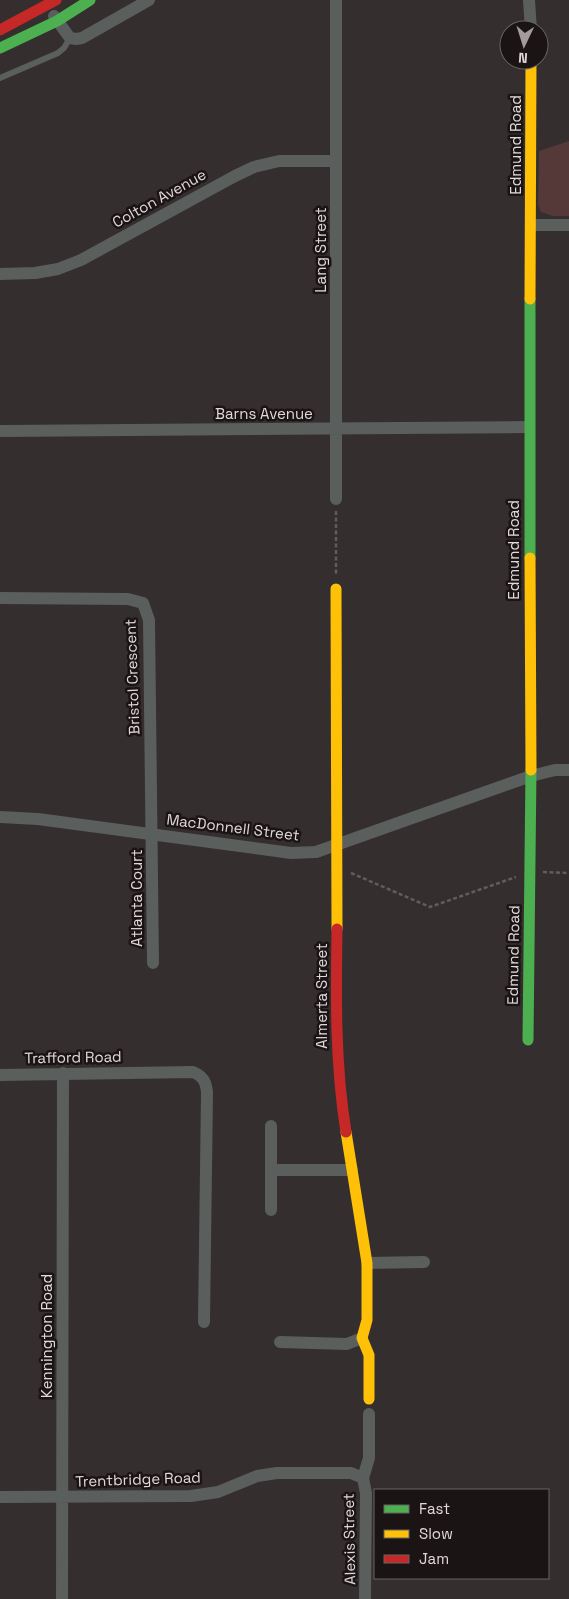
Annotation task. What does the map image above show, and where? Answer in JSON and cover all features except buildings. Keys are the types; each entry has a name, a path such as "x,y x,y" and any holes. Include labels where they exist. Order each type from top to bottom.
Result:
{"street":[{"path":"0,48 57,21 90,0"},
{"path":"0,30 52,2 57,21 70,38 82,38 149,0"},
{"name":"Lang Street","path":"336,0 336,499"},
{"path":"529,0 530,20"},
{"name":"Edmund Road","path":"528,1040 531,776 529,428 531,70"},
{"name":"Colton Avenue","path":"0,274 35,274 58,269 81,260 254,167 279,161 336,161"},
{"path":"531,224 569,225"},
{"name":"Barns Avenue","path":"0,431 529,428"},
{"name":"Almerta Street","path":"336,589 336,1033 340,1094 366,1263 367,1320 362,1338 369,1355 369,1399"},
{"name":"Bristol Crescent","path":"0,598 128,599 143,603 149,620 152,833"},
{"name":"MacDonnell Street","path":"0,817 38,819 152,833 292,853 316,852 531,776 555,770 569,770"},
{"name":"Atlanta Court","path":"152,833 153,963"},
{"name":"Trafford Road","path":"0,1074 146,1071 193,1072 200,1075 206,1083 204,1322"},
{"name":"Kennington Road","path":"62,1599 63,1073"},
{"path":"271,1126 271,1210"},
{"path":"270,1170 352,1170"},
{"path":"366,1263 424,1262"},
{"path":"280,1342 347,1344 362,1338"},
{"path":"363,1478 369,1458 369,1414"},
{"name":"Trentbridge Road","path":"0,1497 190,1496 218,1492 257,1476 277,1473 351,1473 363,1478"},
{"name":"Alexis Street","path":"363,1478 366,1493 366,1599"}],"lane":[{"path":"0,78 58,53 64,48 70,38"}],"path":[{"path":"336,499 336,589"},
{"path":"337,867 430,907 530,872 569,873"}],"shaded area":[{"path":"569,141 569,216 553,216 541,212 538,205 539,151"}],"traffic: fast":[{"path":"0,48 57,21 90,0"},
{"path":"530,299 530,558"},
{"path":"528,1040 531,770"}],"traffic: slow":[{"path":"530,299 531,70"},
{"path":"530,558 531,770"},
{"path":"336,589 337,929"},
{"path":"346,1132 367,1263 367,1320 362,1338 369,1355 369,1399"}],"traffic: jam":[{"path":"0,30 56,0"},
{"path":"337,929 338,1056 346,1132"}]}
